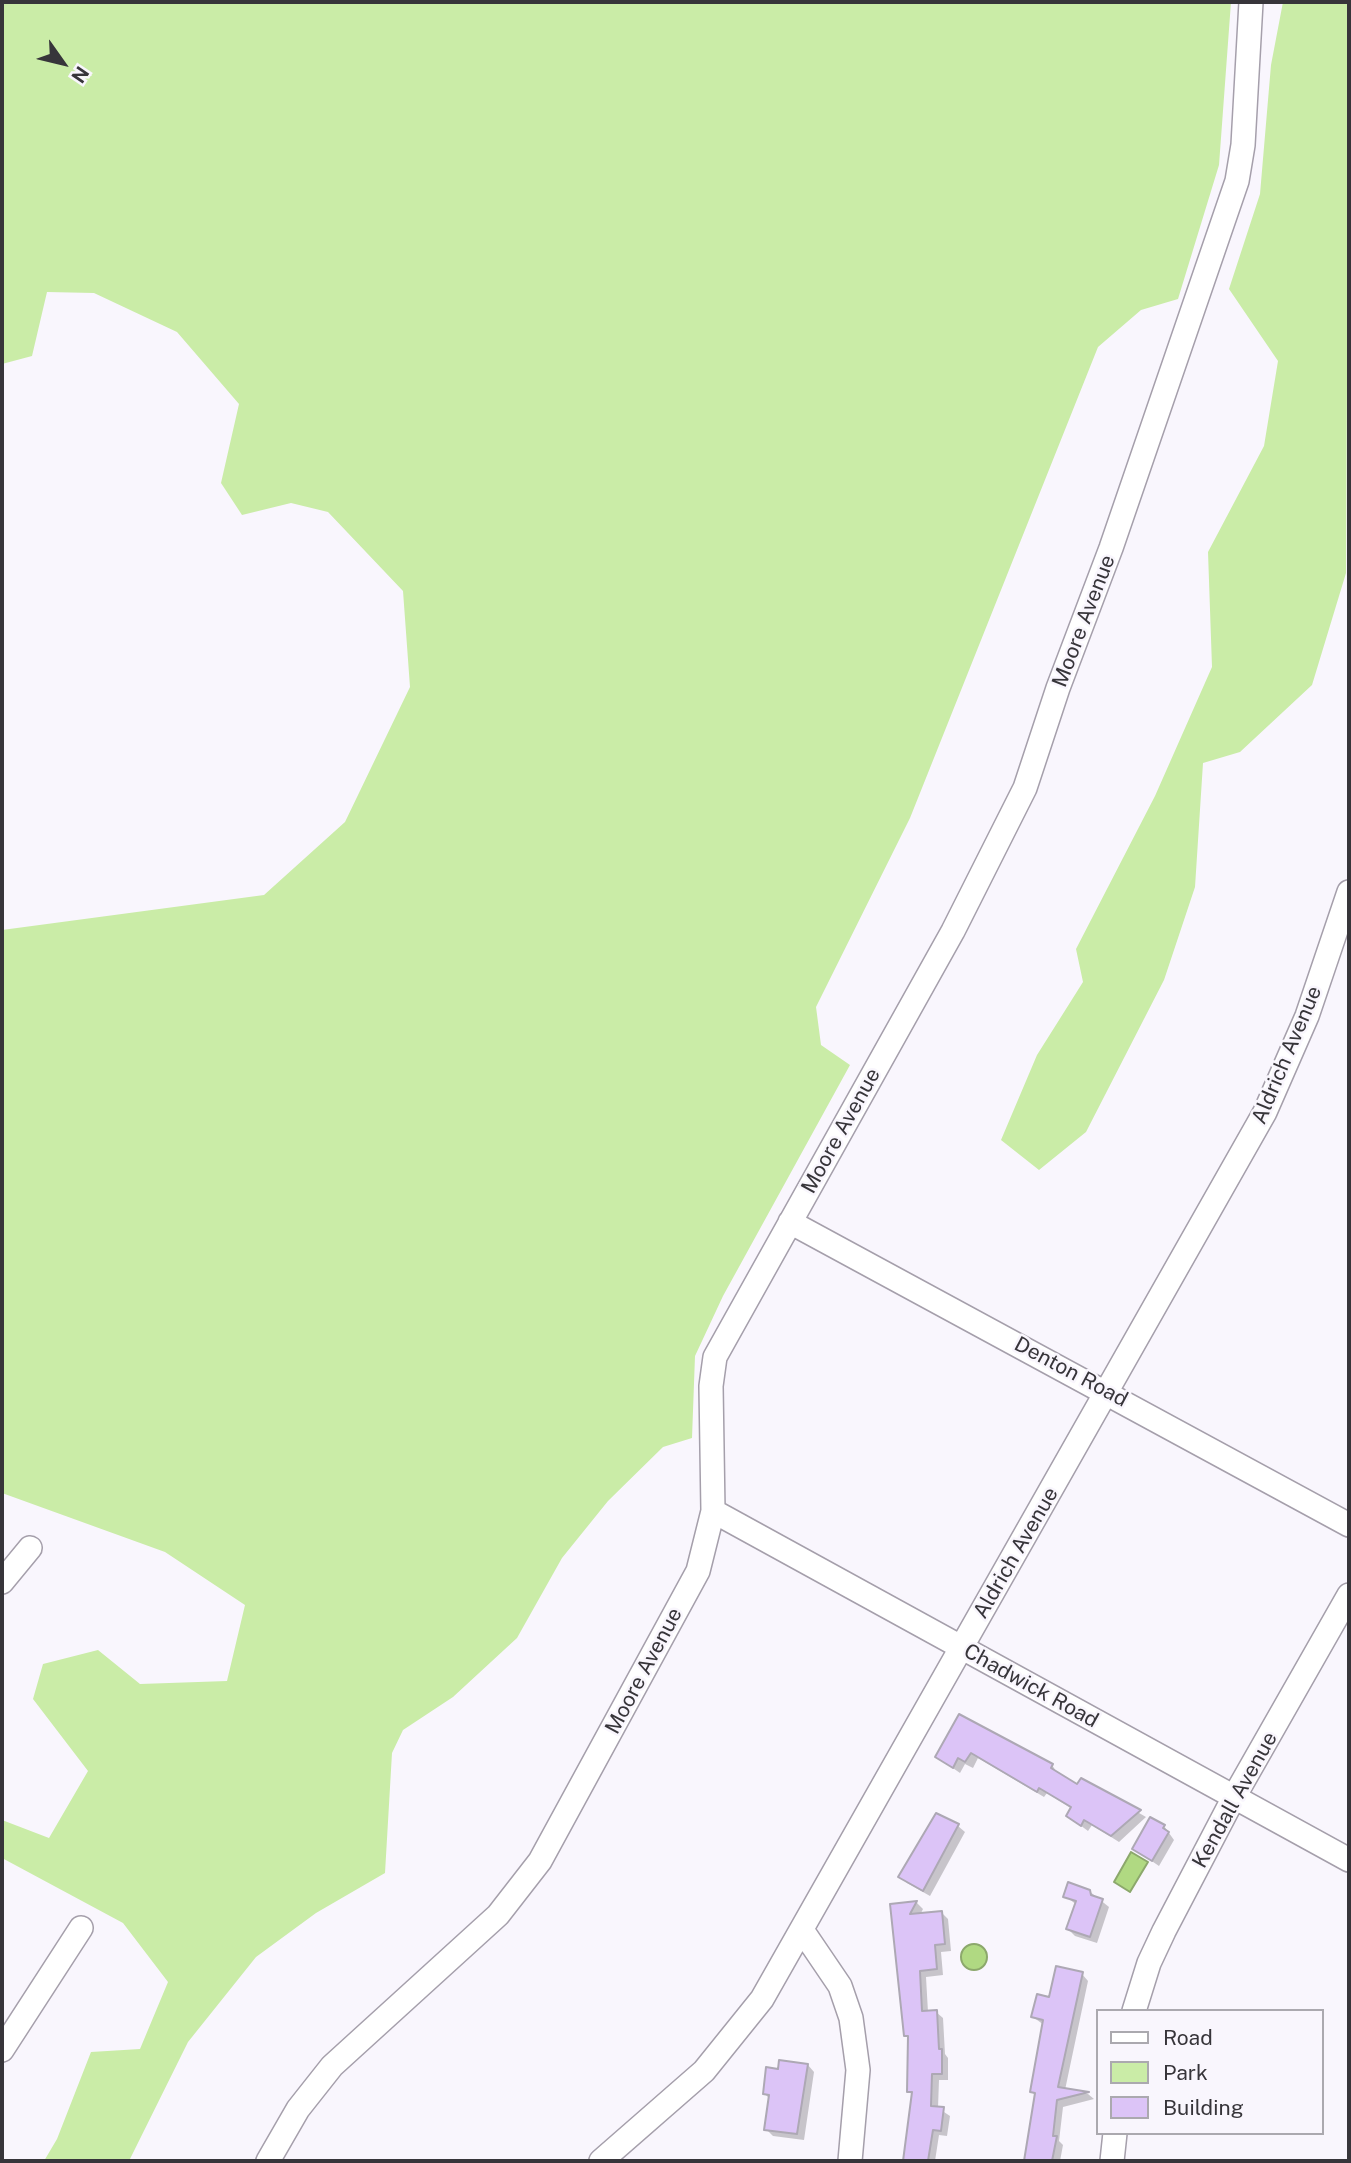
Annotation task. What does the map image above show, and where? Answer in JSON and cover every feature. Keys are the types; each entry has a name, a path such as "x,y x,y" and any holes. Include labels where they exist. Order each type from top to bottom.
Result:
{"street":[{"name":"Moore Avenue","path":"268,2161 298,2109 332,2066 498,1916 540,1861 698,1571 712,1511 711,1386 715,1357 953,931 1025,788 1237,181 1243,145 1251,2"},
{"name":"Aldrich Avenue","path":"601,2161 704,2071 762,1999 1265,1112 1307,1016 1349,892"},
{"name":"Denton Road","path":"790,1222 1349,1525"},
{"name":"Chadwick Road","path":"712,1511 1349,1860"},
{"path":"2,1582 30,1548"},
{"name":"Kendall Avenue","path":"1135,2009 1149,1963 1164,1931 1234,1797 1349,1595"},
{"path":"2,2050 81,1927"},
{"path":"802,1930 840,1986 851,2018 858,2070 849,2161"},
{"path":"1112,2161 1115,2135"}],"green space":[{"path":"2,2 1231,2 1219,165 1178,299 1141,310 1098,347 910,818 816,1007 821,1045 850,1065 723,1296 695,1356 692,1438 663,1447 608,1501 562,1558 517,1638 453,1697 403,1730 392,1753 385,1873 316,1913 256,1957 188,2042 129,2161 44,2161 57,2139 91,2052 140,2049 168,1982 123,1923 2,1858 2,1820 49,1838 88,1771 33,1699 43,1664 98,1650 140,1684 227,1681 245,1605 165,1552 2,1493 2,930 264,895 345,822 410,687 403,591 328,512 291,503 242,515 221,483 239,404 177,332 94,293 47,292 32,356 2,364"},
{"path":"1283,2 1349,2 1346,573 1312,685 1240,752 1203,763 1195,887 1164,980 1086,1132 1039,1170 1001,1140 1037,1055 1083,982 1076,949 1155,796 1212,667 1208,552 1264,446 1278,361 1229,289 1260,194 1271,65"}],"shaded area":[{"path":"1131,1852 1148,1862 1130,1892 1114,1882"},
{"path":"974,1944 983,1948 987,1957 983,1966 974,1970 965,1966 961,1957 965,1948"}],"building":[{"path":"959,1714 1053,1764 1051,1768 1077,1784 1081,1778 1141,1810 1111,1836 1084,1820 1081,1826 1066,1816 1071,1807 1039,1788 1037,1792 971,1753 965,1762 958,1758 953,1768 935,1757"},
{"path":"936,1813 959,1824 923,1891 898,1877"},
{"path":"1150,1817 1165,1825 1163,1828 1169,1832 1152,1861 1132,1849"},
{"path":"1068,1882 1090,1890 1091,1895 1103,1899 1090,1937 1066,1929 1076,1901 1063,1897"},
{"path":"917,1901 910,1914 942,1911 945,1944 935,1945 937,1969 920,1971 922,2011 937,2010 939,2049 942,2049 942,2074 932,2074 931,2106 944,2107 941,2131 933,2130 928,2161 903,2161 912,2092 907,2092 908,2036 904,2036 890,1904"},
{"path":"1056,1966 1083,1972 1058,2087 1089,2092 1057,2100 1053,2136 1057,2136 1052,2161 1024,2161 1035,2093 1030,2092 1043,2020 1031,2017 1037,1994 1049,1997"},
{"path":"779,2060 808,2064 797,2134 764,2130 769,2095 763,2094 766,2067 778,2069"}]}
